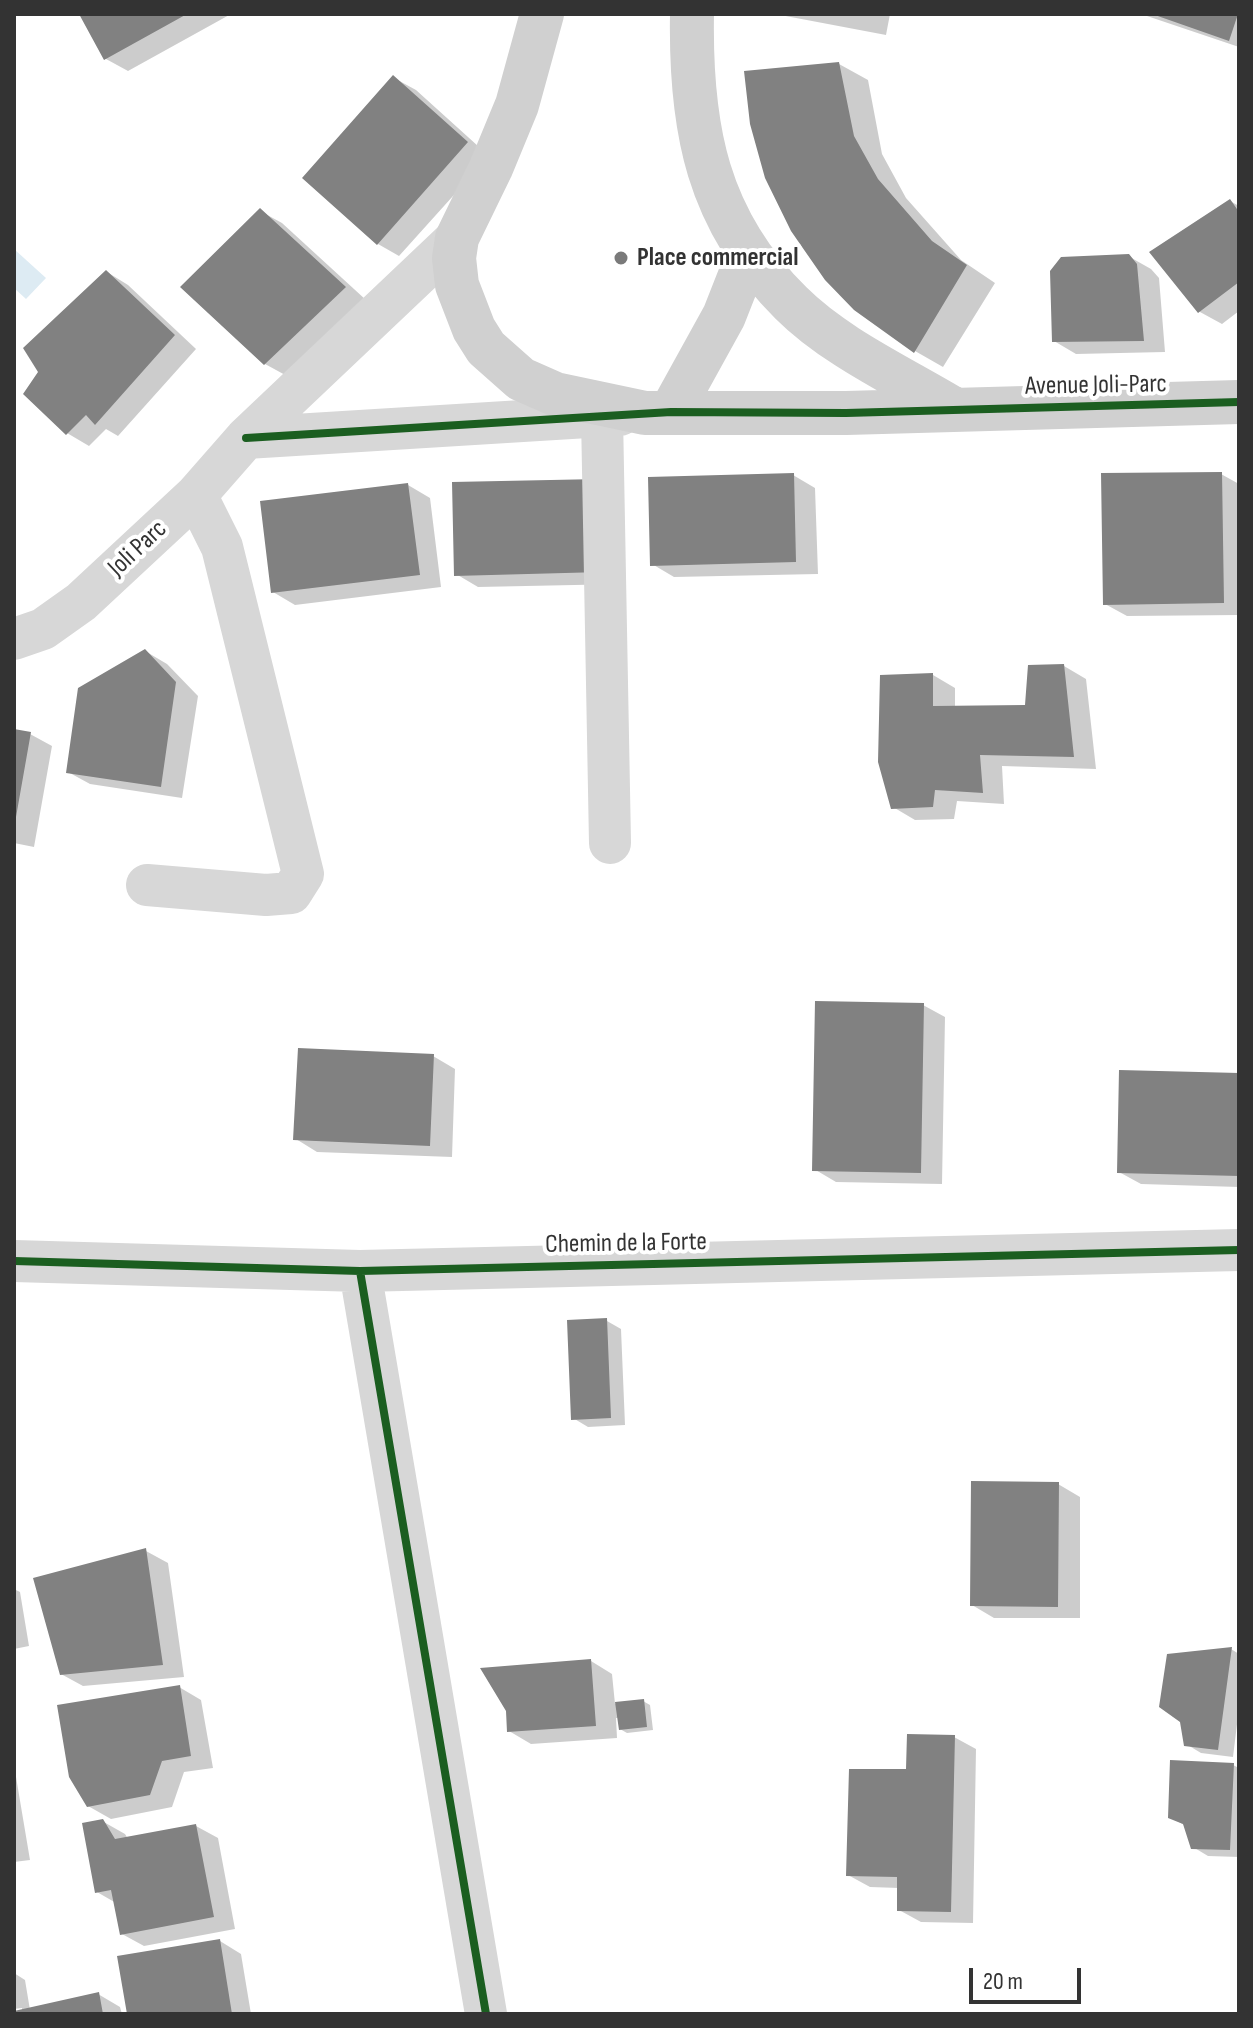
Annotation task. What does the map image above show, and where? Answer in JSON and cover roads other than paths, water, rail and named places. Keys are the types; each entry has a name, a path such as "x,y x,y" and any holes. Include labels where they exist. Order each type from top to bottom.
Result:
{"street":[{"path":"457,238 517,105 542,14"},
{"path":"692,14 692,80 702,146 719,204 748,255 792,305 844,344 954,409"},
{"name":"Avenue Joli-Parc","path":"457,238 456,271 464,307 486,348 521,379 555,394 658,413 846,413 1239,402"},
{"name":"Joli Parc","path":"14,639 43,629 81,602 196,495 246,438 457,238"},
{"path":"246,438 658,413 724,316 748,255"},
{"path":"602,416 610,843"},
{"path":"147,885 266,895 291,893 303,874 222,547 196,495"},
{"name":"Chemin de la Forte","path":"14,1261 360,1271 1239,1250"},
{"path":"360,1271 486,2014"}],"place":[{"name":"Place commercial","path":"621,258"}]}
